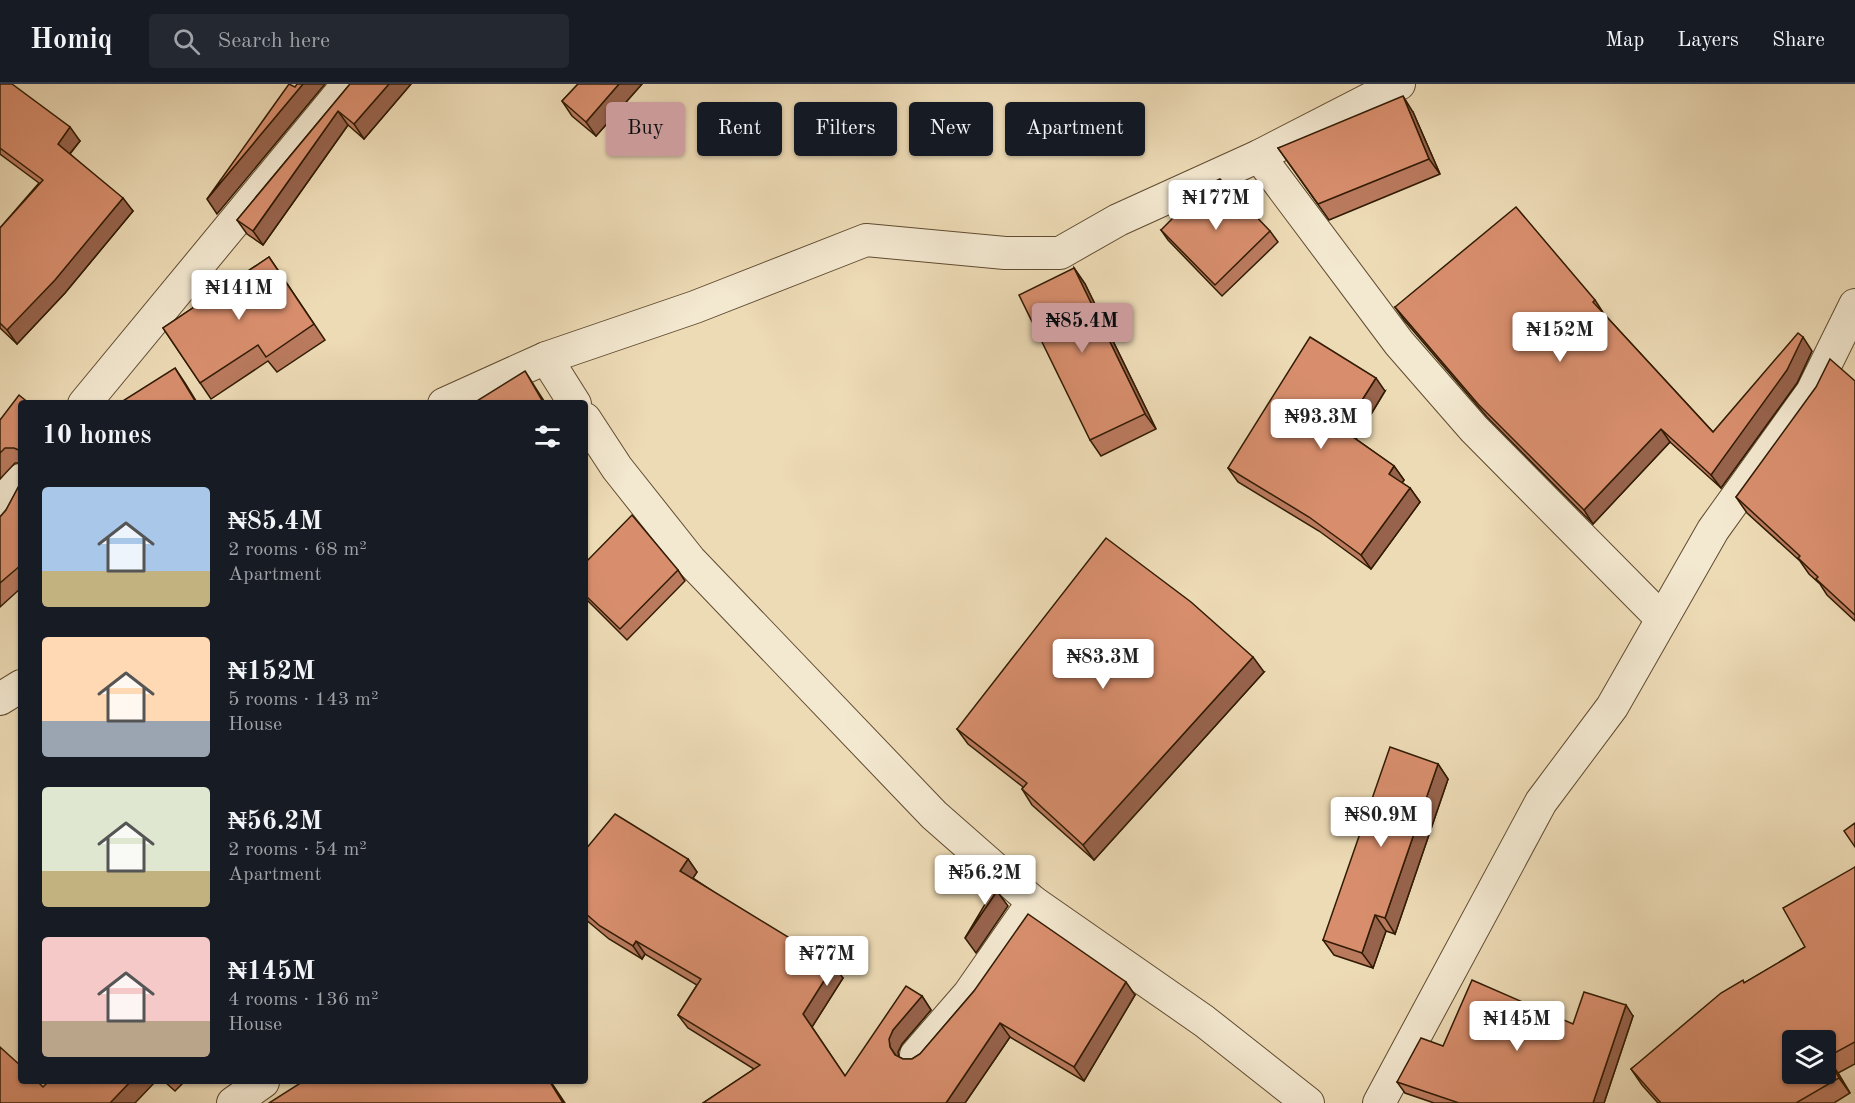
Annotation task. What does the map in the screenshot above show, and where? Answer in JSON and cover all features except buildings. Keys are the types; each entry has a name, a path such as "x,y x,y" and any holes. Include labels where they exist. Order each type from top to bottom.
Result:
{"street":[{"path":"87,400 348,84"},
{"path":"453,400 546,358 695,307 866,240 1005,253 1060,253 1119,220 1258,156 1399,84"},
{"path":"1258,156 1399,343 1474,429 1662,620"},
{"path":"1379,1103 1541,802 1612,707 1713,530 1812,392 1855,305"},
{"path":"546,358 572,400"},
{"path":"588,424 616,468 690,560 934,815 1033,902 1204,1020 1308,1103"},
{"path":"0,517 11,492 18,484"},
{"path":"0,699 18,688"},
{"path":"916,1055 969,994 1033,902"},
{"path":"233,1103 260,1084"}]}
